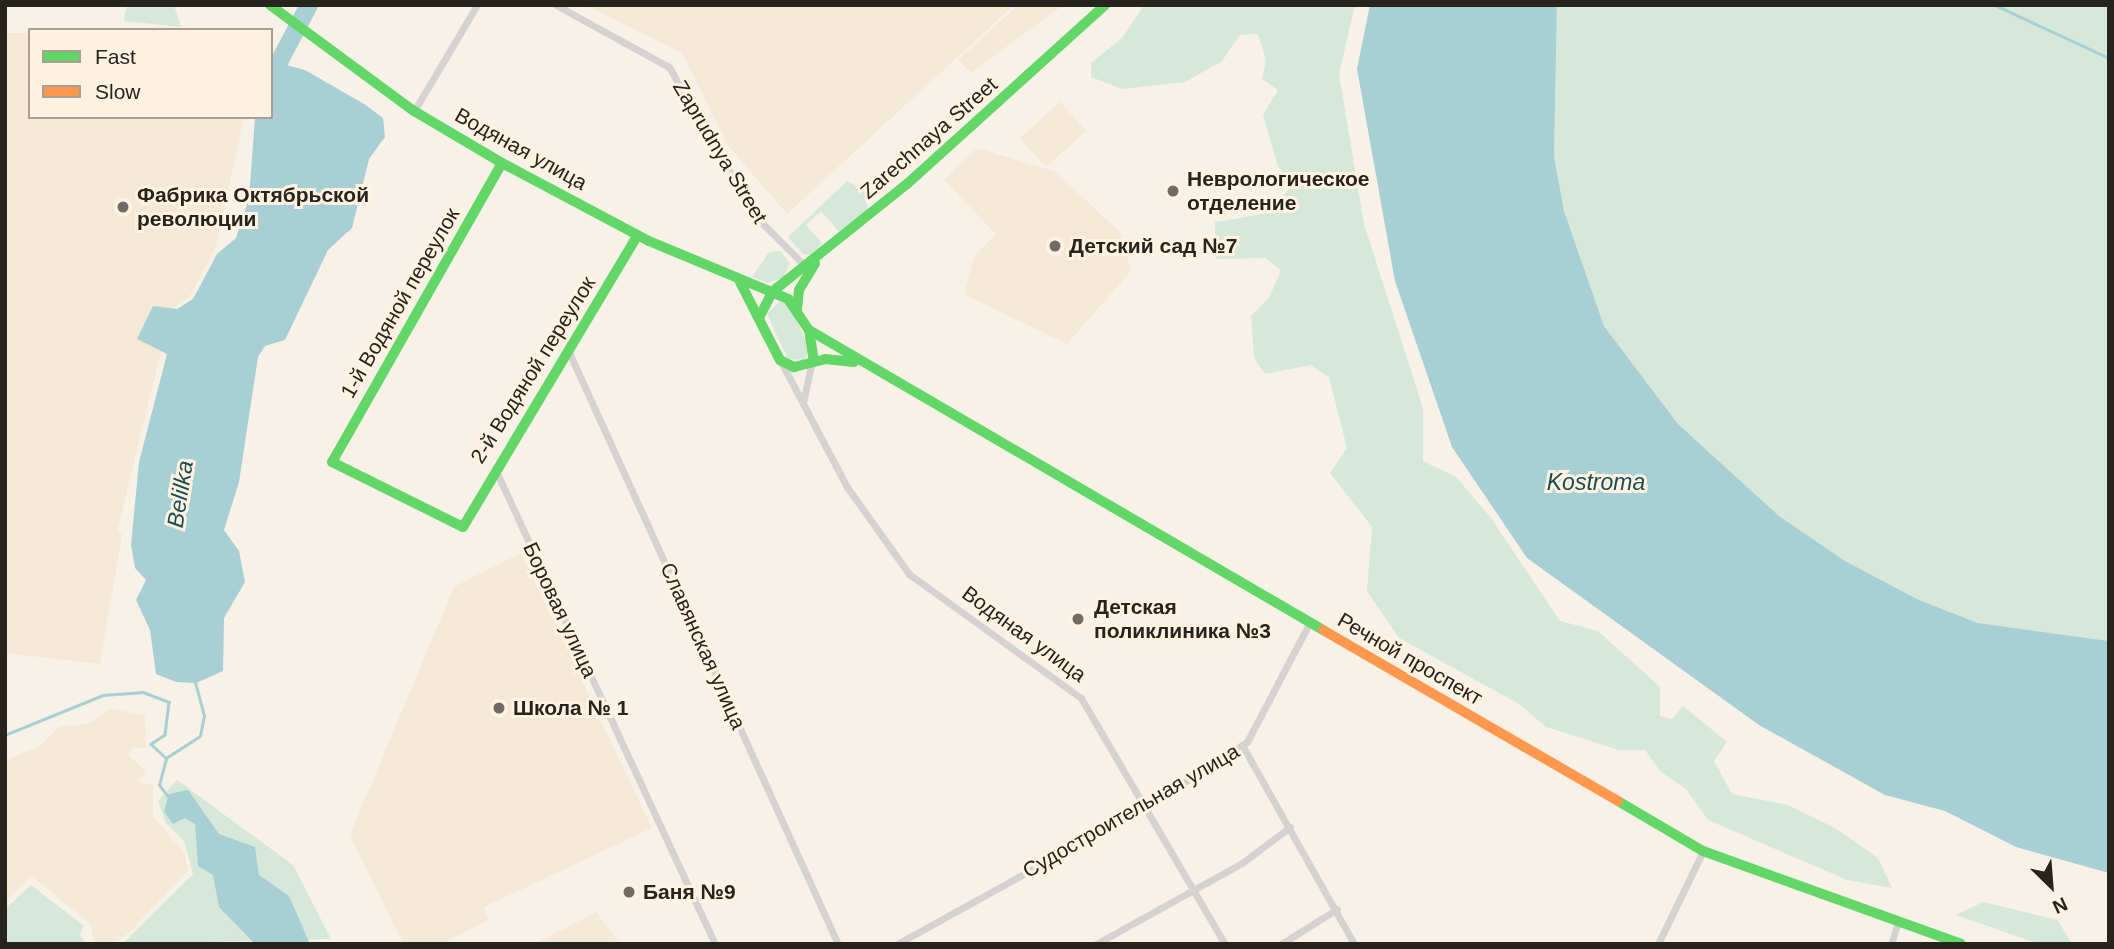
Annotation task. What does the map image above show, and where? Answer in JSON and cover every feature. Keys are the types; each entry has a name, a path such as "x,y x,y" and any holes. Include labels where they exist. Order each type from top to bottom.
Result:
{"street":[{"path":"414,111 477,5"},
{"name":"Zaprudnya Street","path":"556,5 669,67 755,216 805,266"},
{"name":"Zarechnaya Street","path":"772,292 816,260 1105,5"},
{"name":"Водяная улица","path":"273,7 414,111 502,163 638,235 740,282 772,292 797,309"},
{"name":"1-й Водяной переулок","path":"463,527 332,462 502,163"},
{"name":"2-й Водяной переулок","path":"463,527 494,467 638,235"},
{"path":"803,408 801,389 813,364 809,330 797,309 799,290 816,260"},
{"path":"740,282 760,316 780,360 813,364 860,363"},
{"path":"760,316 772,292"},
{"name":"Речной проспект","path":"809,330 860,363 1703,851 1897,925 1961,944"},
{"name":"Славянская улица","path":"568,349 838,944"},
{"name":"Водяная улица","path":"780,360 846,487 909,574 1081,698 1225,944"},
{"name":"Боровая улица","path":"494,467 715,944"},
{"name":"Судостроительная улица","path":"897,944 1145,807 1242,745 1309,624"},
{"path":"1242,745 1337,909 1354,944"},
{"path":"1096,944 1193,891 1290,827"},
{"path":"1658,944 1703,851"},
{"path":"1281,944 1337,909"},
{"path":"1892,944 1897,925"}],"shaded area":[{"path":"585,5 1014,5 787,214 727,144 682,53"},
{"path":"1018,5 1063,5 971,73 958,60"},
{"path":"5,33 28,33 28,119 244,119 216,246 190,296 175,307 162,347 117,532 122,534 100,664 5,653"},
{"path":"1060,102 1086,131 1046,167 1020,138"},
{"name":"Детский сад №7","path":"977,148 1054,171 1121,233 1131,271 1067,344 964,294 974,257 996,234 944,180"},
{"name":"Школа № 1","path":"521,553 652,828 484,907 488,920 442,944 403,944 350,835 454,587"},
{"path":"110,709 145,715 146,748 133,747 128,755 146,771 138,782 153,785 153,816 185,854 188,870 130,932 114,944 94,944 91,925 32,876 5,901 5,761 40,746 59,727 88,724"},
{"path":"596,912 620,944 535,944"}],"green space":[{"path":"127,5 174,5 181,27 124,21"},
{"path":"1144,5 1355,5 1339,74 1364,224 1423,408 1423,461 1456,477 1491,518 1560,621 1598,631 1660,687 1660,716 1672,719 1683,706 1727,742 1714,761 1732,794 1788,805 1835,828 1878,858 1892,888 1847,880 1708,820 1686,789 1660,771 1645,750 1619,750 1546,727 1519,704 1399,638 1367,591 1372,527 1330,473 1347,448 1329,377 1311,365 1265,374 1254,358 1251,316 1269,298 1281,270 1265,258 1216,259 1215,222 1269,213 1292,185 1278,166 1263,115 1278,90 1262,79 1266,60 1258,34 1240,35 1222,61 1185,82 1122,89 1091,77 1091,63 1122,38"},
{"path":"1557,5 2109,5 2109,641 1978,623 1919,600 1845,561 1779,516 1678,424 1604,326 1564,211 1554,156"},
{"path":"847,181 865,191 868,211 841,234 821,211 806,225 822,243 812,255 803,254 788,237"},
{"path":"780,251 790,263 783,278 768,283 752,277 769,252"},
{"path":"781,300 789,304 810,349 804,360 788,359 767,314"},
{"path":"177,780 293,865 331,939 122,944 193,874 184,841 166,823 158,801"},
{"path":"31,885 84,926 80,934 86,944 5,944 5,909"},
{"path":"1983,902 2058,920 2071,943 2039,944 1956,915"}],"water":[{"name":"Kostroma","path":"1370,5 1557,5 1554,156 1564,211 1604,326 1678,424 1779,516 1845,561 1919,600 1978,623 2109,641 2109,873 2016,847 1945,811 1885,795 1759,725 1527,558 1452,447 1395,281 1357,69"},
{"path":"273,62 305,70 383,118 385,137 369,159 352,228 328,250 285,340 265,346 258,357 239,482 224,530 239,551 245,582 224,618 223,671 196,683 176,682 156,674 150,630 136,600 146,580 135,568 131,545 139,462 167,354 137,339 153,306 177,309 193,299 217,254 236,238 249,198 255,119 273,119"},
{"path":"188,790 219,834 255,847 259,875 289,896 310,944 255,944 219,907 213,875 198,866 195,824 185,818 173,824 164,812 169,794"}],"waterway":[{"name":"Belilka","path":"281,85 279,62 309,5"},
{"path":"1995,5 2109,58"},
{"name":"Belilka","path":"168,797 159,785 166,758 200,736 204,716 195,682"},
{"path":"5,735 103,695 143,692 169,702 165,735 151,744 165,757"}],"traffic: fast":[{"path":"270,5 414,111 502,163 649,241 788,299 809,330 814,362"},
{"path":"760,316 772,292 907,184 1105,5"},
{"path":"502,163 332,462 463,527 638,235"},
{"path":"797,309 799,290 815,263"},
{"path":"740,282 780,360 794,367 825,359 854,362"},
{"path":"809,330 1323,630"},
{"path":"1618,801 1703,851 1961,944"}],"traffic: slow":[{"path":"1323,630 1618,801"}],"place":[{"name":"Неврологическое отделение","path":"1173,191"},
{"name":"Фабрика Октябрьской революции","path":"123,207"},
{"name":"Детский сад №7","path":"1055,246"},
{"name":"Детская поликлиника №3","path":"1078,619"},
{"name":"Школа № 1","path":"499,708"},
{"name":"Баня №9","path":"629,892"}]}
